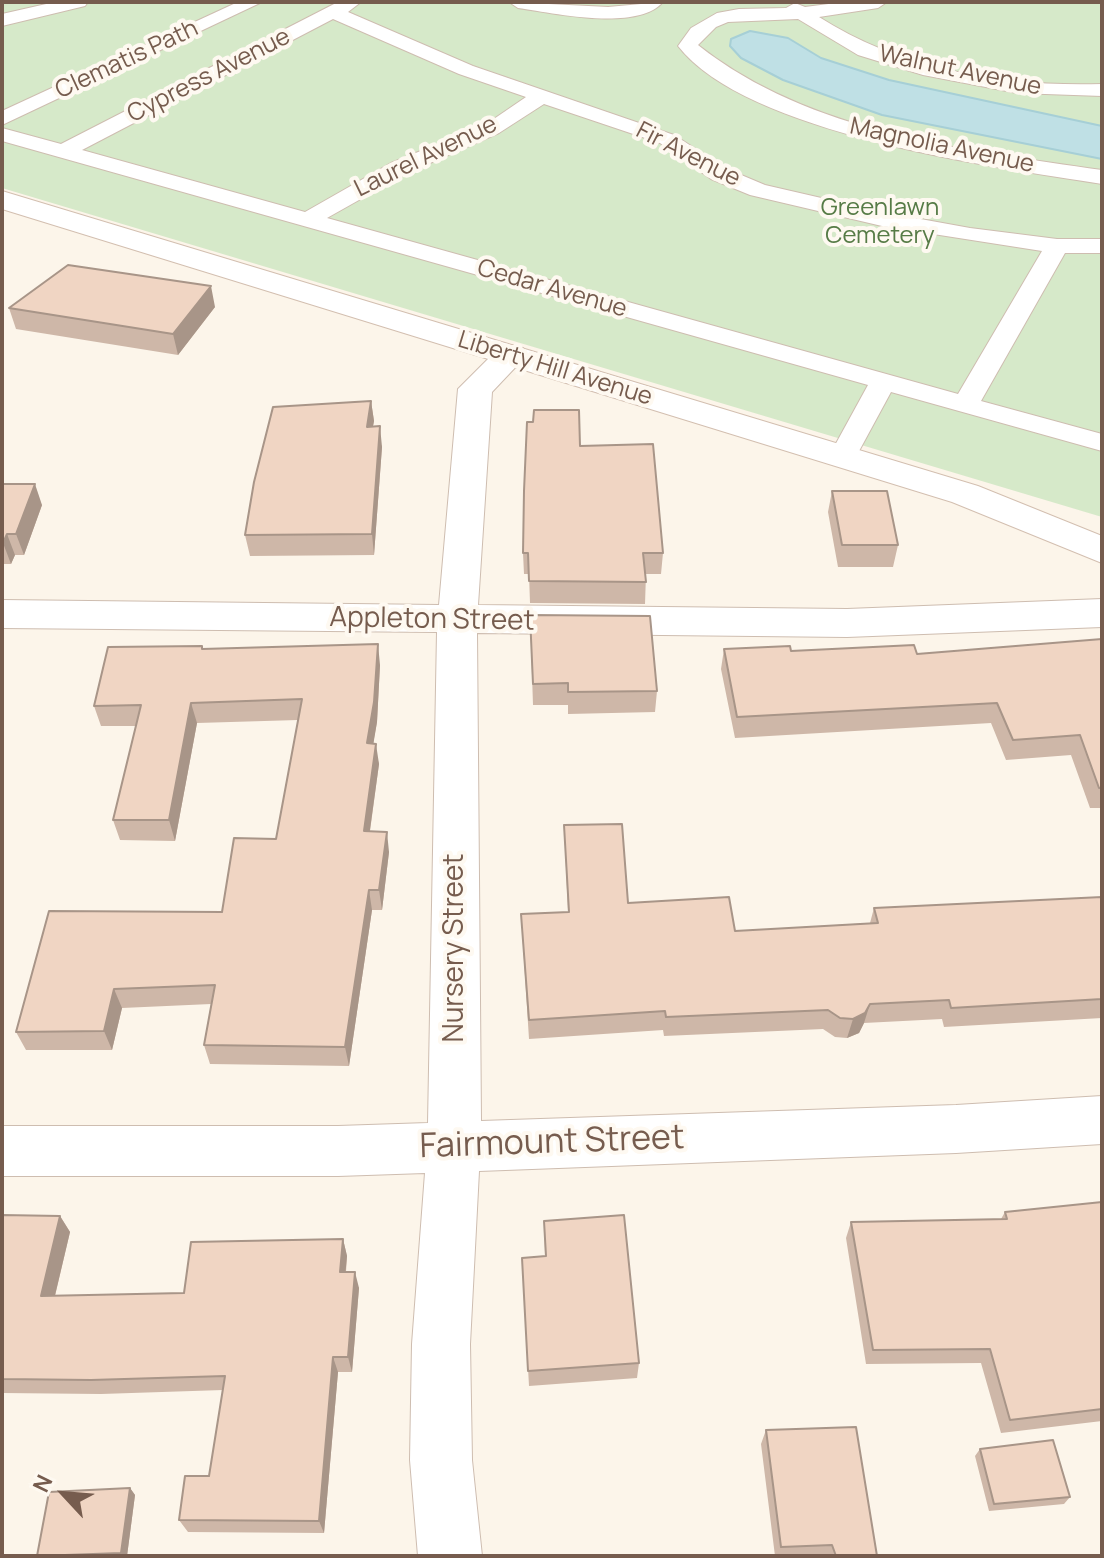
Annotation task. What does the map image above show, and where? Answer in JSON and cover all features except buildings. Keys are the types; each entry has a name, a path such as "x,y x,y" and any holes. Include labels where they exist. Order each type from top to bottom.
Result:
{"street":[{"name":"Liberty Hill Avenue","path":"2,200 965,494 1022,515 1102,551"},
{"name":"Nursery Street","path":"450,1556 441,1460 441,1344 454,1146 457,621 475,389 511,355"},
{"name":"Appleton Street","path":"2,614 847,623 1102,613"},
{"name":"Fairmount Street","path":"2,1151 338,1151 956,1129 1102,1120"}],"lane":[{"path":"2,20 79,2"},
{"name":"Clematis Path","path":"2,119 253,2"},
{"path":"518,2 606,12 628,11 654,2"},
{"path":"792,8 878,2"},
{"name":"Fir Avenue","path":"343,7 466,70 667,139 719,174 758,190 882,219 1057,246 1102,246"},
{"name":"Cypress Avenue","path":"65,150 343,7"},
{"name":"Walnut Avenue","path":"792,8 873,54 919,67 1023,89 1057,92 1102,90"},
{"name":"Magnolia Avenue","path":"792,8 718,19 695,32 688,46 703,61 732,81 843,125 907,143 1102,177"},
{"path":"1023,89 1102,111"},
{"name":"Laurel Avenue","path":"309,219 399,168 492,129 543,95"},
{"name":"Cedar Avenue","path":"2,134 1102,443"},
{"path":"965,405 1057,246"},
{"path":"842,458 883,382"}],"green space":[{"name":"Greenlawn Cemetery","path":"2,2 1102,2 1102,517 2,188"}],"water":[{"path":"750,31 788,38 821,58 889,80 1102,126 1102,159 882,115 783,80 741,58 730,46 731,39"}]}
